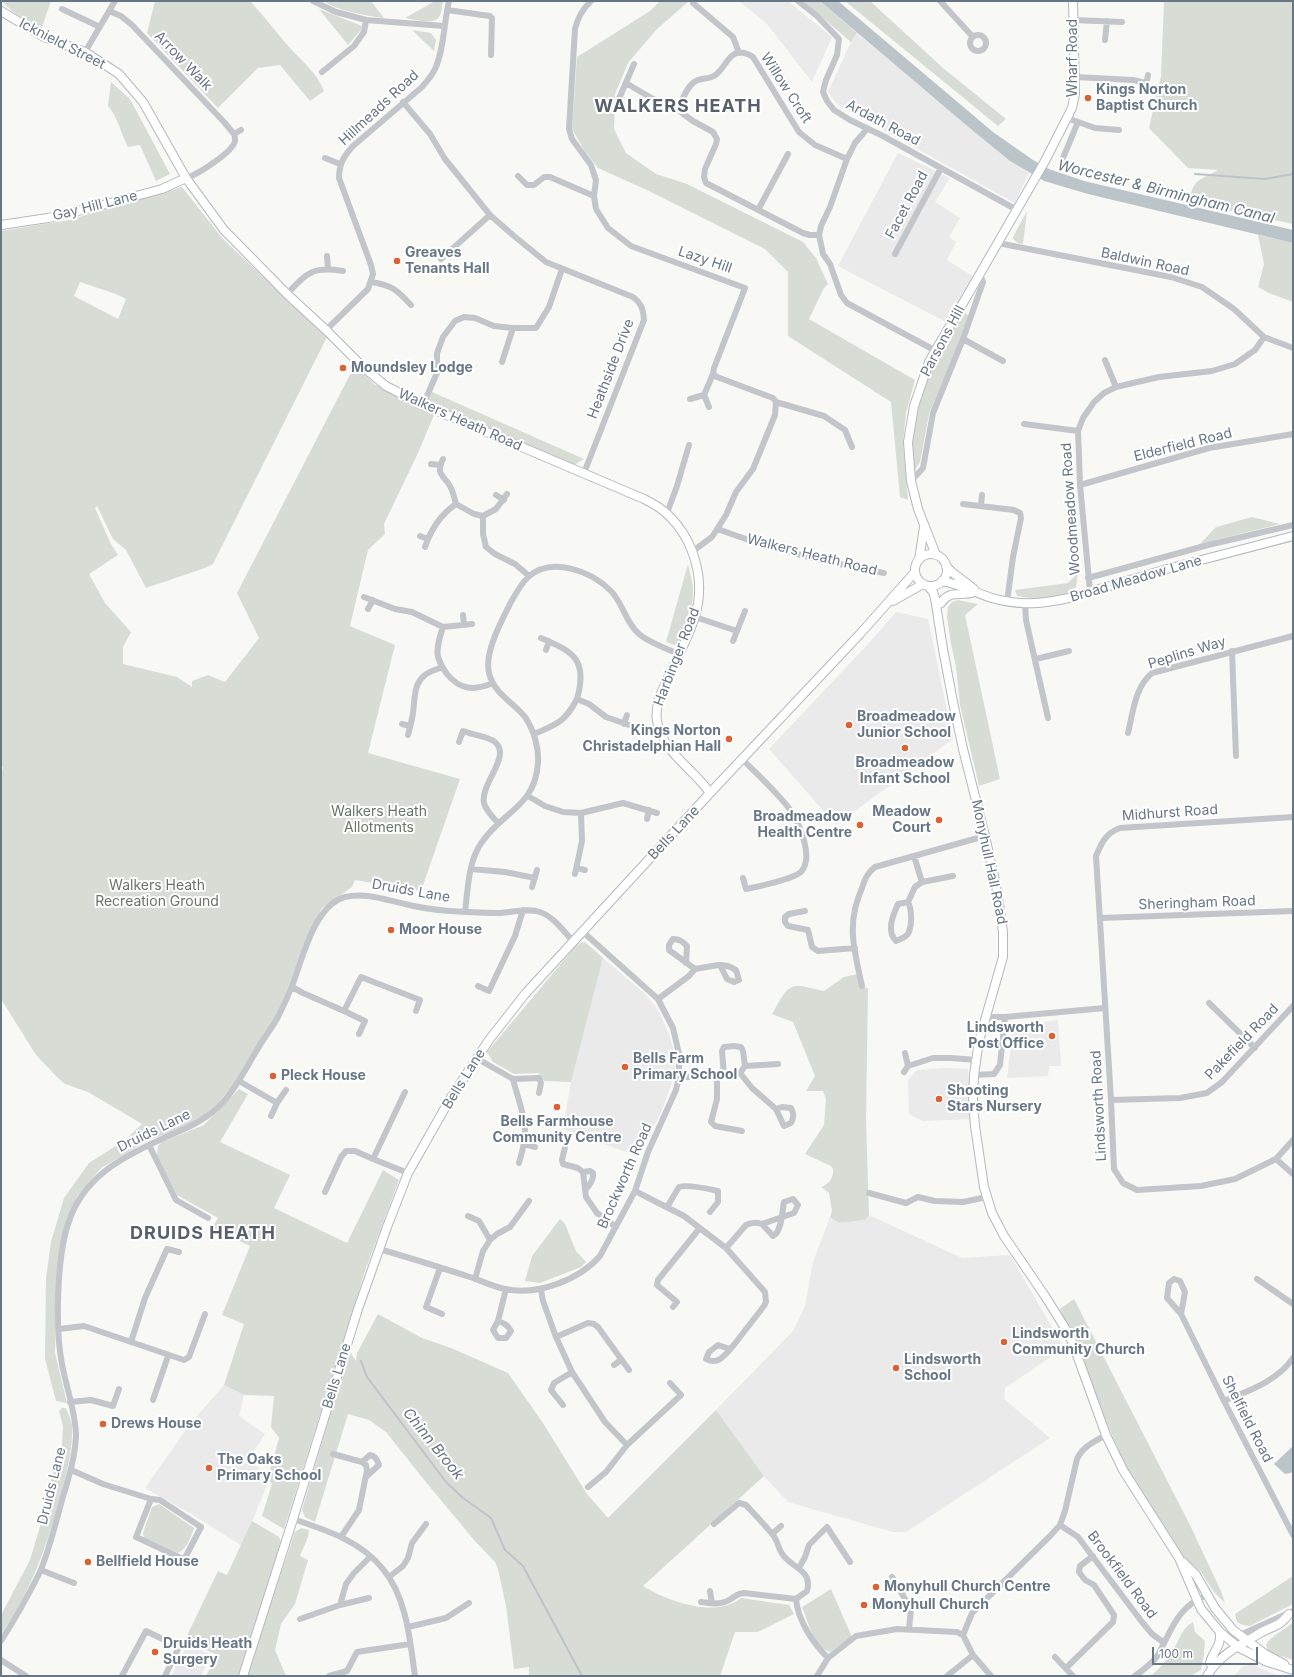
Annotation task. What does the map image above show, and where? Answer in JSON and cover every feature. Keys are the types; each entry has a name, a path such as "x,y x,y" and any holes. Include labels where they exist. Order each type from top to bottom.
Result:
{"street":[{"path":"85,52 115,1"},
{"path":"313,1 336,12 366,20 444,26"},
{"name":"Hillmeads Road","path":"371,282 373,274 372,265 339,178 340,164 345,155 353,146 422,87 435,69 448,1"},
{"path":"518,176 527,185 534,185 544,177 550,177 594,196 596,180 591,164 572,139 569,129 575,29 577,19 583,9 591,1"},
{"name":"Ardath Road","path":"798,1 817,16 838,39 837,55 826,80 823,92 827,101 834,110 1017,210"},
{"path":"940,1 973,37"},
{"name":"Wharf Road","path":"1035,178 1067,118 1075,97 1073,1"},
{"path":"693,3 733,37 739,53"},
{"path":"62,8 100,27"},
{"path":"447,10 490,16 492,18 490,55"},
{"name":"Icknield Street","path":"1,11 44,37 85,52 119,74 139,97 186,178"},
{"name":"Arrow Walk","path":"110,11 121,16 132,25 234,134"},
{"path":"322,72 354,46 364,32 366,20"},
{"path":"1073,20 1122,22"},
{"path":"1105,40 1107,21"},
{"name":"Willow Croft","path":"678,110 694,81 714,76 732,56 739,53 747,53 753,57 799,132 815,145 847,158"},
{"path":"618,101 634,64"},
{"path":"1145,90 1148,75"},
{"path":"1075,77 1133,80 1146,83"},
{"path":"626,83 653,99 678,110 713,132 717,138 714,152 705,169 704,177 706,183 803,233 819,236"},
{"name":"Heathside Drive","path":"403,102 430,134 445,158 490,215 546,262 633,297 641,304 644,320 584,473"},
{"path":"1067,118 1095,128 1119,130"},
{"path":"1063,158 1078,122"},
{"path":"867,129 855,143 847,158 819,236 823,254 830,264 841,296 847,303 936,351"},
{"path":"186,178 194,176 207,168 232,147 235,140 234,134 241,130"},
{"path":"758,210 788,154"},
{"path":"325,158 340,164"},
{"name":"Facet Road","path":"895,254 941,168"},
{"name":"Gay Hill Lane","path":"1,225 48,218 98,206 162,189 186,178"},
{"name":"Walkers Heath Road","path":"186,178 224,230 287,294 377,379 423,405 644,498 667,513 684,534 693,551"},
{"name":"Parsons Hill","path":"936,555 924,526 911,481 908,442 911,420 921,382 936,351 1035,178"},
{"name":"Lazy Hill","path":"594,196 596,209 602,221 608,228 631,246 746,288 704,395"},
{"path":"441,259 490,215"},
{"name":"Baldwin Road","path":"998,243 1171,277 1202,287 1234,309 1264,337 1293,348"},
{"path":"327,256 328,269"},
{"path":"287,294 312,271 328,269 343,271"},
{"path":"423,405 438,373 436,359 443,337 454,321 464,317 475,318 494,326 536,328 549,307 562,269"},
{"name":"Parsons Hill","path":"911,481 923,468 933,413 964,340 982,288 984,282 980,276"},
{"path":"326,330 363,295 371,282 385,284 395,289 411,305"},
{"path":"502,362 513,328"},
{"name":"Woodmeadow Road","path":"1090,591 1080,485 1078,431 1083,418 1094,402 1104,393 1116,387 1159,378 1212,371 1235,364 1255,350 1264,337"},
{"path":"964,340 1003,361"},
{"path":"1106,360 1116,387"},
{"path":"713,374 717,377 773,398 776,402 824,416 845,430 852,447"},
{"path":"690,399 704,395 709,408"},
{"path":"693,551 712,537 718,529 736,492 758,459 775,415 776,402"},
{"path":"1024,424 1078,431"},
{"name":"Elderfield Road","path":"1080,485 1209,448 1293,434"},
{"path":"667,513 677,486 689,445"},
{"path":"443,459 440,465 440,474 451,487 456,504 474,514 483,516 496,509 506,497 496,495"},
{"path":"431,464 440,465"},
{"path":"981,505 982,494"},
{"path":"426,547 428,539 440,517 456,504"},
{"path":"963,504 1014,510 1020,513 1021,518 1013,557 1007,602"},
{"path":"483,516 483,534 486,546 495,554 515,564 529,576"},
{"name":"Broad Meadow Lane","path":"1088,578 1208,545 1293,525"},
{"name":"Parsons Hill","path":"919,560 924,526"},
{"name":"Walkers Heath Road","path":"718,529 743,539 788,553 884,573"},
{"path":"420,536 428,539"},
{"name":"Broad Meadow Lane","path":"942,582 1007,602 1025,604 1047,603 1234,550 1293,536"},
{"name":"Harbinger Road","path":"693,551 699,584 699,596 695,617 660,696 656,712 659,728 669,747 679,760 703,784 710,794"},
{"path":"930,554 941,558 946,566 946,574 942,582 935,585 926,585 918,579 915,572 919,560 930,554"},
{"name":"Broad Meadow Lane","path":"946,566 976,592"},
{"path":"465,912 471,869 476,852 481,843 498,824 516,810 528,796 535,779 538,763 534,734 524,717 499,692 489,673 488,662 490,652 501,623 519,588 529,576 541,570 553,567 568,568 590,576 611,592 631,626 639,635 679,654"},
{"name":"Bells Lane","path":"243,1676 351,1332 379,1249 408,1173 447,1105 476,1058 525,994 743,760 915,572"},
{"name":"Monyhull Hall Road","path":"939,618 942,582"},
{"name":"Bells Lane","path":"888,603 926,585"},
{"name":"Monyhull Hall Road","path":"926,585 933,592 939,618 943,649 962,743 996,885 1003,932 1003,957 976,1060 974,1075 975,1126 980,1165 992,1214 997,1224 1045,1296 1073,1344 1106,1435 1123,1470 1179,1558 1196,1600 1207,1617 1220,1632 1240,1643 1240,1635 1224,1621 1196,1575 1179,1558"},
{"name":"Broad Meadow Lane","path":"941,603 945,597 954,594 969,594 976,592"},
{"path":"364,597 395,609 412,612 443,626 472,624"},
{"path":"368,609 373,600"},
{"path":"1025,604 1026,620 1036,659 1048,718"},
{"path":"733,641 745,611"},
{"path":"463,615 464,625"},
{"path":"695,617 737,631"},
{"path":"443,626 438,656 442,668 454,682 462,687 483,688 493,683"},
{"name":"Peplins Way","path":"1128,733 1139,688 1145,679 1152,673 1293,636"},
{"path":"534,734 562,721 570,713 577,699 580,688 579,666 575,658 565,648 541,638"},
{"path":"546,650 549,641"},
{"path":"1036,659 1069,652"},
{"path":"1232,652 1236,756"},
{"path":"408,735 415,689 420,679 428,672 442,668"},
{"path":"577,699 589,704 606,717 632,726"},
{"path":"624,724 627,715"},
{"path":"402,724 410,726"},
{"path":"459,742 463,731 494,741 499,747 501,756 485,792 484,802 488,811 498,824"},
{"path":"743,760 791,811 804,842 807,859 801,872 792,877 746,889 743,878"},
{"path":"528,796 559,811 581,813 623,803 657,813"},
{"path":"647,819 649,810"},
{"path":"581,813 582,841 576,871 585,870"},
{"name":"Midhurst Road","path":"1105,1008 1101,918 1096,856 1105,837 1112,831 1120,828 1293,817"},
{"path":"862,986 852,933 854,911 869,872 875,867 985,836"},
{"path":"914,856 922,882"},
{"path":"471,869 505,872 535,878"},
{"path":"532,887 537,870"},
{"path":"908,902 915,887 922,882 953,876"},
{"name":"Druids Lane","path":"1,1641 16,1617 41,1570 71,1470 76,1433 61,1361 59,1328 60,1287 63,1249 68,1224 75,1206 86,1188 97,1177 124,1158 149,1144 204,1120 223,1102 239,1081 278,1018 292,986 307,942 325,910 333,902 343,897 362,895 434,910 465,912 501,912 523,910 539,911 546,915 574,942"},
{"path":"908,902 911,908 909,932 905,937 896,941 894,939 891,926 894,913 898,904 908,902"},
{"path":"478,986 489,991 515,936 523,910"},
{"name":"Sheringham Road","path":"1101,918 1293,910"},
{"path":"806,911 786,915 785,922 788,926 808,930 812,946 818,951 855,948"},
{"name":"Brockworth Road","path":"379,1249 506,1290 541,1290 574,1276 596,1261 607,1246 635,1190 648,1152 676,1090 679,1077 679,1054 676,1036 670,1020 658,999 582,932"},
{"path":"686,963 695,969"},
{"path":"658,999 689,976 695,969 720,965"},
{"path":"344,1011 361,977 420,1000 416,1011"},
{"path":"292,986 303,993 365,1021 360,1034"},
{"path":"1210,1003 1255,1048"},
{"name":"Pakefield Road","path":"1111,1100 1180,1098 1208,1093 1222,1082 1293,1006"},
{"path":"987,1017 1005,1017 1105,1008"},
{"name":"Lindsworth Road","path":"1105,1008 1114,1169 1123,1183 1137,1190 1201,1186 1218,1183 1245,1175 1276,1159 1293,1140"},
{"path":"974,1075 994,1074 1000,1065 1005,1017"},
{"path":"679,1077 717,1077 740,1073 745,1066 743,1050 741,1047 724,1047 722,1051 724,1075"},
{"path":"905,1053 906,1069 933,1058 976,1060"},
{"path":"476,1058 513,1079 539,1078 541,1083 539,1093"},
{"path":"745,1066 778,1064"},
{"path":"740,1073 752,1088 776,1109"},
{"path":"717,1077 717,1099 711,1122 715,1126 742,1131"},
{"path":"513,1079 523,1112 526,1130 519,1163"},
{"path":"239,1081 277,1103"},
{"path":"271,1116 277,1103 286,1090"},
{"path":"373,1159 405,1092"},
{"path":"149,1144 176,1200 208,1218"},
{"path":"524,1144 535,1147"},
{"path":"565,1147 562,1160 563,1164 578,1168 583,1172"},
{"path":"325,1192 341,1157 346,1151 355,1151 408,1173"},
{"path":"1276,1159 1293,1174"},
{"path":"583,1172 590,1170 593,1173 591,1182 585,1190"},
{"path":"583,1172 582,1175 586,1197 597,1213 616,1227"},
{"path":"667,1207 683,1186 718,1191 718,1202 710,1212"},
{"path":"635,1190 684,1216 726,1248 765,1292 766,1296 764,1306 730,1348 719,1360 712,1361 706,1359 709,1352 718,1345 730,1348"},
{"path":"869,1193 906,1203 918,1197 935,1201 964,1202 987,1197"},
{"path":"475,1279 483,1251 490,1240 497,1234 510,1227 529,1202"},
{"path":"468,1216 479,1221 490,1240"},
{"path":"726,1248 746,1225 757,1222 762,1224 773,1236 779,1230 781,1217 762,1224"},
{"path":"673,1307 677,1302 657,1286 658,1280 700,1229"},
{"path":"131,1342 145,1298 167,1249 179,1252"},
{"path":"440,1268 426,1307 442,1314"},
{"name":"Shelfield Road","path":"1181,1314 1185,1292 1180,1281 1174,1279 1169,1283 1167,1298 1181,1314 1293,1535"},
{"path":"1257,1279 1293,1304"},
{"path":"498,1321 506,1290"},
{"path":"541,1290 543,1301 556,1337 572,1372 605,1422 627,1445"},
{"path":"59,1328 84,1326 168,1356 184,1360 190,1357 205,1314"},
{"path":"556,1337 588,1323 594,1324 598,1327 629,1370"},
{"path":"153,1400 168,1356"},
{"path":"1224,1401 1250,1390 1275,1376 1293,1358"},
{"path":"614,1365 621,1360"},
{"path":"563,1405 551,1390 554,1383 572,1372"},
{"path":"588,1487 606,1472 627,1445 681,1395 670,1383"},
{"path":"70,1402 91,1400 113,1406 119,1390"},
{"path":"963,1636 972,1613 1045,1541 1060,1524 1065,1511 1080,1452 1106,1435"},
{"path":"333,1454 362,1462 366,1465 367,1470 358,1510 341,1537"},
{"path":"362,1462 370,1455 377,1460 379,1465 366,1477"},
{"path":"71,1470 103,1484 151,1499 160,1500 201,1527 183,1559 136,1537 151,1499"},
{"path":"702,1602 712,1603 728,1601 737,1594 744,1593 796,1599 807,1591 809,1586 806,1577 798,1568 784,1557 772,1534 746,1505 739,1503 714,1524"},
{"path":"293,1519 341,1537 360,1548 383,1568 399,1597 408,1628 415,1676"},
{"path":"389,1577 403,1566 408,1558 412,1543 426,1524"},
{"name":"Brookfield Road","path":"1060,1524 1078,1537 1142,1622 1152,1634 1163,1642"},
{"path":"772,1534 781,1526"},
{"path":"798,1568 805,1557 809,1545 827,1527 850,1562"},
{"path":"1066,1668 1113,1622 1115,1618 1094,1585 1085,1580 1079,1572 1080,1566 1093,1556"},
{"path":"340,1605 346,1584 354,1573 370,1557"},
{"path":"41,1570 74,1583"},
{"path":"892,1577 911,1609 909,1630"},
{"path":"710,1591 712,1603"},
{"path":"1135,1676 1149,1666 1157,1656 1163,1642 1180,1613 1196,1600 1207,1595"},
{"path":"300,1619 340,1605 369,1598"},
{"path":"796,1599 797,1608 805,1626 817,1647 828,1658"},
{"path":"408,1628 446,1618 469,1603"},
{"path":"1240,1635 1291,1613"},
{"path":"1210,1663 1240,1643 1282,1623 1291,1613"},
{"path":"817,1676 828,1658 856,1636 890,1630 958,1632 963,1636 973,1655 991,1676"},
{"path":"122,1676 146,1631 179,1647 165,1676"},
{"path":"1207,1676 1211,1657 1220,1644 1220,1632"},
{"path":"1240,1643 1265,1654 1293,1670 1265,1661 1240,1643"},
{"path":"1207,1676 1213,1666 1227,1652 1240,1643"},
{"path":"329,1676 347,1671 357,1652 410,1644"},
{"path":"947,1676 973,1655"},
{"path":"1055,1658 1073,1676"},
{"path":"1,1660 26,1676"}],"shaded area":[{"path":"739,1 788,1 832,37 812,82 767,24"},
{"path":"820,1 838,1 993,132 1033,160 1049,169 1084,181 1293,230 1293,243 1088,194 1044,181 1010,161"},
{"path":"857,33 1010,161 1029,173 1015,203 838,105 828,92 851,42"},
{"path":"898,153 950,178 935,202 960,218 949,237 956,242 947,260 974,277 948,323 838,266"},
{"name":"Broadmeadow Junior School","path":"896,612 928,619 953,739 836,825 769,749 870,642"},
{"name":"Bells Farm Primary School","path":"603,958 645,994 658,1010 669,1034 675,1056 674,1077 661,1113 637,1156 563,1129 571,1082"},
{"path":"1058,1020 1061,1066 1049,1066 1048,1076 1007,1078 1012,1036 1019,1027"},
{"name":"Shooting Stars Nursery","path":"946,1068 968,1069 970,1119 923,1121 909,1114 908,1080 917,1070"},
{"name":"Lindsworth School","path":"869,1215 962,1258 1010,1255 1064,1348 1005,1388 1004,1399 1050,1438 906,1532 893,1532 788,1502 764,1476 716,1410 793,1331 805,1306 813,1262 830,1217 839,1223 865,1220"},
{"name":"The Oaks Primary School","path":"224,1385 244,1395 239,1416 265,1434 249,1458 269,1480 242,1546 193,1515 145,1488 190,1424"},
{"path":"1293,1446 1293,1470 1291,1473 1285,1474 1274,1464"},
{"path":"188,1644 211,1655 201,1676 171,1676"},
{"path":"1252,1664 1278,1676 1234,1676 1242,1667"}],"green space":[{"path":"2,1 51,1 41,30 13,12"},
{"path":"155,1 250,1 289,47 304,62 317,78 324,91 310,101 280,65 258,68 218,108 147,33"},
{"path":"325,1 371,1 384,18 343,10 328,4"},
{"path":"435,1 443,1 441,14 436,20 428,22 405,18"},
{"path":"660,1 689,1 656,30 628,63 615,94 614,129 626,153 656,174 687,184 803,242 816,258 828,284 824,288 809,319 915,380 906,413 903,443 908,500 900,497 891,402 788,336 788,272 765,249 649,191 598,168 584,150 572,129 577,57 650,11"},
{"path":"803,1 820,1 857,33 851,42"},
{"path":"845,1 870,1 943,68 1006,119 998,126"},
{"path":"1164,1 1293,1 1293,224 1189,202 1195,184 1218,170 1188,168 1149,128 1161,76"},
{"path":"319,9 362,26 361,30 348,45"},
{"path":"412,30 431,33 436,40 434,51"},
{"path":"111,82 130,99 170,174 156,181 140,145 128,147 117,120 108,106"},
{"path":"182,187 223,239 327,337 213,564 146,588 126,550 113,539 97,506 95,508 111,544 118,555 89,574 105,603 131,632 123,647 123,664 177,677 192,687 192,681 208,675 225,682 259,638 237,593 355,365 374,384 434,415 418,453 384,524 385,534 368,550 350,626 395,645 368,753 460,779 421,891 355,880 352,887 322,908 306,941 276,1016 236,1081 219,1102 199,1120 180,1129 149,1140 101,1168 78,1195 70,1211 62,1238 57,1278 55,1353 67,1403 56,1401 45,1359 46,1278 51,1242 64,1198 89,1163 125,1140 142,1124 88,1092 65,1084 58,1078 36,1055 1,999 1,774 3,768 1,765 1,231 69,220","holes":["80,282 116,294 126,299 118,319 74,296"]},
{"path":"1027,211 1023,244 1018,243 1013,239 1013,237"},
{"path":"1258,235 1293,243 1293,302 1258,287 1264,264"},
{"path":"962,311 970,318 929,414 920,462 914,472 911,444 923,386 934,361"},
{"path":"432,392 584,459 574,465 430,406 428,402"},
{"path":"1252,517 1280,524 1200,544 1216,527"},
{"path":"688,564 693,589 692,604 686,629 683,636 675,645 666,642"},
{"path":"1078,573 1076,587 1064,595 1040,599 1017,596 1015,590 1068,583"},
{"path":"958,600 978,604 965,615 1000,779 979,786 960,705 956,667 947,617 948,607 952,602"},
{"path":"585,942 603,958 571,1082 544,1081 538,1073 514,1074 493,1062 487,1052 574,948 580,943"},
{"path":"857,974 860,987 868,988 866,1119 869,1215 865,1220 839,1223 830,1217 832,1211 829,1193 821,1187 830,1180 833,1175 833,1169 831,1166 805,1154 824,1125 826,1099 823,1091 806,1091 815,1076 793,1022 772,1014 783,995 792,987 797,986 824,991 844,977"},
{"path":"239,1089 248,1094 220,1142 290,1175 274,1208 347,1243 383,1170 399,1180 366,1268 284,1529 262,1516 272,1484 268,1478 279,1438 271,1427 274,1396 244,1395 224,1385 244,1324 222,1315 250,1246 212,1228 218,1218 177,1195 157,1155 158,1146 162,1142 204,1125"},
{"path":"560,1219 565,1224 576,1251 586,1262 581,1267 540,1283 525,1281 532,1256"},
{"path":"1074,1299 1190,1525 1221,1591 1225,1603 1214,1592 1200,1571 1179,1553 1124,1464 1060,1309"},
{"path":"378,1314 422,1338 451,1348 508,1373 543,1423 587,1494 608,1518 716,1410 764,1476 643,1586 665,1597 692,1606 718,1607 730,1604 741,1598 789,1605 794,1614 758,1632 735,1632 720,1676 529,1676 529,1667 514,1669 506,1606 498,1569 495,1562 474,1540 386,1432 369,1420 348,1414 315,1522 305,1517 302,1510 349,1351 356,1361 357,1353"},
{"path":"62,1408 66,1408 72,1425 70,1457 63,1488 52,1527 31,1583 12,1618 1,1634 1,1615 30,1560 41,1523 43,1505 62,1445 63,1426 59,1411"},
{"path":"159,1504 194,1528 186,1546 178,1553 144,1538 143,1533 152,1507"},
{"path":"252,1521 279,1537 281,1541 239,1676 206,1676 217,1655 185,1640 218,1571 227,1575"},
{"path":"301,1528 309,1530 308,1537 300,1556 308,1560 295,1604 281,1624 275,1650 286,1676 246,1676 295,1532"},
{"path":"1293,1576 1293,1604 1250,1626 1237,1622 1235,1614"},
{"path":"831,1589 852,1637 830,1652 824,1649 816,1640 809,1627 802,1607"},
{"path":"1193,1622 1195,1632 1205,1641 1201,1670 1190,1676 1151,1676 1167,1659 1183,1632"},
{"path":"1293,1622 1293,1660 1268,1652 1266,1645 1268,1642"}],"waterway":[{"path":"1195,174 1265,179 1293,174"},
{"name":"Chinn Brook","path":"361,1361 367,1377 446,1482 463,1498 491,1518 505,1550 523,1566 582,1676"}],"place":[{"name":"Kings Norton Baptist Church","path":"1088,98"},
{"name":"Greaves Tenants Hall","path":"397,261"},
{"name":"Moundsley Lodge","path":"343,368"},
{"name":"Broadmeadow Junior School","path":"849,725"},
{"name":"Kings Norton Christadelphian Hall","path":"729,739"},
{"name":"Broadmeadow Infant School","path":"905,748"},
{"name":"Meadow Court","path":"939,820"},
{"name":"Broadmeadow Health Centre","path":"860,825"},
{"name":"Moor House","path":"391,930"},
{"name":"Lindsworth Post Office","path":"1052,1036"},
{"name":"Bells Farm Primary School","path":"625,1067"},
{"name":"Pleck House","path":"273,1076"},
{"name":"Shooting Stars Nursery","path":"939,1099"},
{"name":"Bells Farmhouse Community Centre","path":"557,1107"},
{"name":"Lindsworth Community Church","path":"1004,1342"},
{"name":"Lindsworth School","path":"896,1368"},
{"name":"Drews House","path":"103,1424"},
{"name":"The Oaks Primary School","path":"209,1468"},
{"name":"Bellfield House","path":"88,1562"},
{"name":"Monyhull Church Centre","path":"876,1587"},
{"name":"Monyhull Church","path":"864,1605"},
{"name":"Druids Heath Surgery","path":"155,1652"}],"district":[{"name":"WALKERS HEATH","path":"678,107"},
{"name":"DRUIDS HEATH","path":"203,1234"}],"water label":[{"name":"Worcester & Birmingham Canal","path":"1166,192"}],"park label":[{"name":"Walkers Heath Allotments","path":"379,820"},
{"name":"Walkers Heath Recreation Ground","path":"157,894"}]}
